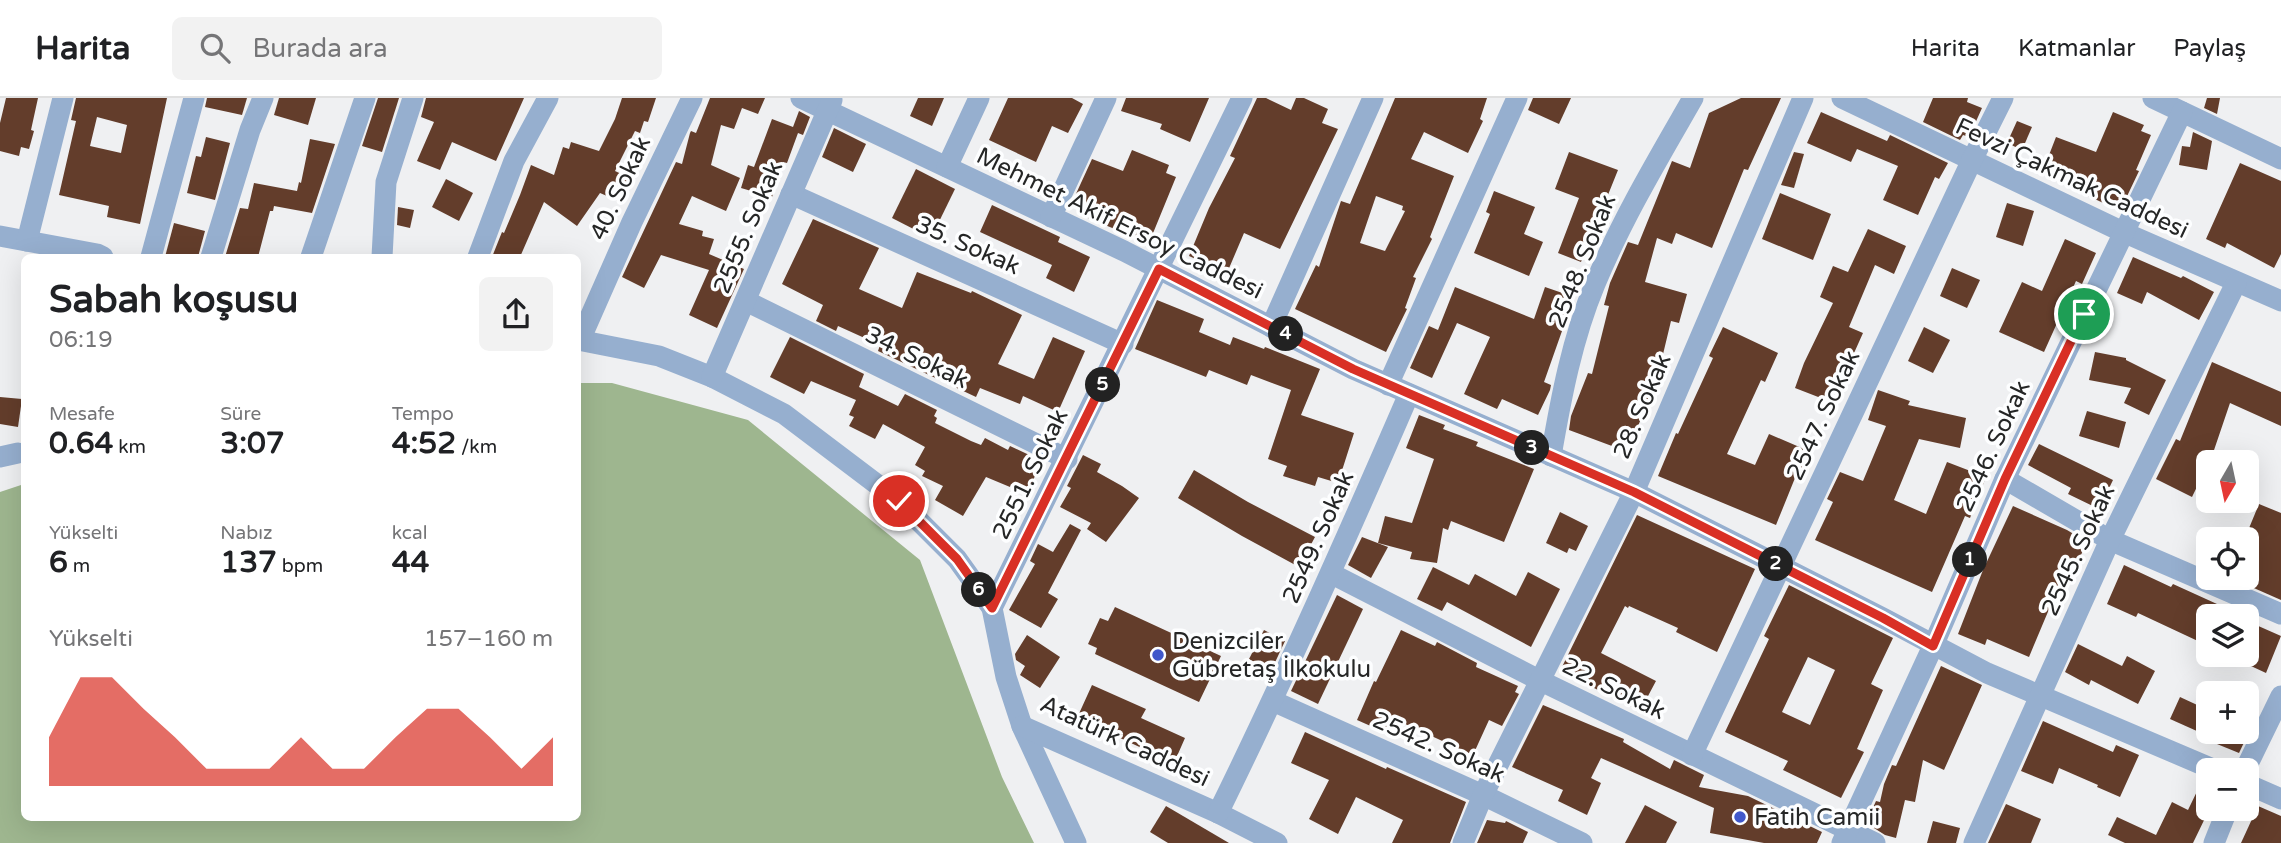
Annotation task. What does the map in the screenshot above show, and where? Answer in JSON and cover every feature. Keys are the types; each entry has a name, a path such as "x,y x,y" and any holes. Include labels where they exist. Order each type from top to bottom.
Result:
{"street":[{"path":"27,241 63,98"},
{"path":"152,254 194,98"},
{"path":"212,254 250,130 263,98"},
{"path":"312,254 365,98"},
{"path":"382,254 386,182 413,98"},
{"path":"479,254 514,161 548,98"},
{"name":"40. Sokak","path":"581,336 692,98"},
{"name":"Mehmet Akif Ersoy Caddesi","path":"801,98 830,104 947,167 1159,269 1388,385 1634,492 1933,646 2041,697 2196,762"},
{"path":"947,167 979,98"},
{"path":"1051,217 1106,98"},
{"name":"2551. Sokak","path":"992,608 1242,98"},
{"path":"1271,327 1373,98"},
{"path":"1388,385 1517,98"},
{"name":"2548. Sokak","path":"1551,456 1564,379 1595,285 1639,192 1693,98"},
{"name":"28. Sokak","path":"1462,843 1483,795 1634,492 1803,98"},
{"name":"Fevzi Çakmak Caddesi","path":"1842,98 2123,232 2281,301"},
{"name":"2547. Sokak","path":"1692,755 2003,98"},
{"path":"2153,98 2281,159"},
{"name":"2555. Sokak","path":"712,377 830,104"},
{"name":"2546. Sokak","path":"1845,837 1933,646 2005,479 2182,112"},
{"name":"35. Sokak","path":"791,194 1123,344"},
{"path":"0,236 97,254"},
{"name":"2545. Sokak","path":"1975,843 2110,540 2236,283"},
{"name":"34. Sokak","path":"746,301 1067,459"},
{"name":"Atatürk Caddesi","path":"581,340 659,356 712,377 784,414 899,501 957,559 992,608 1006,677 1022,726 1218,813 1277,843"},
{"name":"2549. Sokak","path":"1218,813 1332,574 1409,394"},
{"path":"2005,479 2110,540 2281,614"},
{"name":"22. Sokak","path":"1332,574 1692,755 1845,837 1875,843"},
{"path":"2251,758 2281,696"},
{"name":"2542. Sokak","path":"1273,701 1483,795 1582,843"},
{"path":"1022,726 1076,843"},
{"path":"2259,789 2281,799"},
{"path":"2214,843 2223,821"}],"green space":[{"path":"581,383 612,383 748,420 920,560 1002,777 1034,843 0,843 0,492 21,485 21,821 581,821"}],"building":[{"path":"6,98 38,98 29,149 21,147 19,156 0,151 0,123"},
{"path":"76,98 167,98 140,224 107,217 109,206 59,195 76,121 71,120","holes":["97,117 127,125 121,153 90,146"]},
{"path":"207,98 247,98 242,115 205,107"},
{"path":"279,98 316,98 308,125 274,115"},
{"path":"378,98 399,98 382,152 362,146"},
{"path":"426,98 524,98 496,161 452,142 440,170 417,161 434,122 421,117"},
{"path":"622,98 656,98 648,122 644,121 640,133 635,131 615,171 632,179 621,202 600,193 577,226 544,202 521,254 493,254 531,165 554,175 563,147 569,149 571,142 599,151"},
{"path":"710,98 765,98 758,114 742,108 734,129 721,125 711,165 740,178 726,211 692,196 679,224 703,231 702,236 714,239 709,254 744,269 717,328 689,315 709,270 661,255 644,288 622,277 676,162 682,164 690,133 696,133"},
{"path":"918,98 944,98 932,126 910,116"},
{"path":"1008,98 1072,98 1083,104 1068,133 1052,126 1036,162 989,140"},
{"path":"1126,98 1209,98 1190,142 1160,129 1162,124 1121,111"},
{"path":"1257,98 1266,98 1291,110 1296,98 1304,98 1328,109 1322,123 1338,129 1280,249 1244,233 1227,273 1189,256 1209,208 1235,158 1230,156"},
{"path":"1395,98 1487,98 1480,119 1483,121 1468,153 1424,132 1411,159 1454,176 1430,237 1432,239 1413,277 1416,278 1405,308 1407,309 1386,352 1295,309 1316,265 1319,267 1341,201 1350,204","holes":["1376,196 1403,206 1402,210 1405,211 1385,251 1360,243"]},
{"path":"1533,98 1571,98 1559,124 1528,110"},
{"path":"1741,98 1781,98 1748,170 1744,169 1712,248 1676,233 1672,244 1657,238 1645,282 1687,294 1679,323 1671,321 1658,375 1628,452 1569,430 1571,416 1588,373 1592,374 1609,306 1604,305 1610,283 1628,242 1638,245 1672,161 1690,168 1709,113"},
{"path":"1933,98 1968,98 1967,102 1982,108 1969,137 1963,135 1960,140 1923,122"},
{"path":"2207,98 2220,98 2217,114 2204,108"},
{"path":"799,111 810,117 803,135 798,133 787,163 783,162 772,197 741,188 748,165 754,167 772,119 793,127"},
{"path":"1821,112 1887,141 1890,135 1948,163 1939,179 1935,177 1918,215 1883,200 1898,166 1857,149 1851,162 1807,143"},
{"path":"2113,112 2144,125 2141,131 2151,135 2136,170 2139,171 2120,211 2078,191 2082,183 2044,168 2056,137 2096,152"},
{"path":"2017,121 2032,127 2022,150 2007,143"},
{"path":"834,128 866,144 853,172 822,157"},
{"path":"2193,132 2212,141 2207,170 2179,165 2182,146 2190,147"},
{"path":"206,137 230,143 215,200 187,193 196,156 201,157"},
{"path":"310,139 335,144 312,213 274,206 273,211 270,211 259,254 226,254 240,208 248,209 254,183 297,191 299,182 301,183"},
{"path":"1132,150 1169,165 1166,173 1176,177 1149,243 1078,214 1084,199 1075,196 1092,159 1123,171"},
{"path":"1569,152 1618,170 1581,262 1558,253 1579,198 1555,189"},
{"path":"1794,152 1804,154 1794,188 1781,185"},
{"path":"2240,163 2281,181 2281,254 2274,268 2227,243 2225,248 2206,239"},
{"path":"916,169 955,189 931,238 892,218"},
{"path":"446,179 473,193 459,221 432,207"},
{"path":"1494,191 1535,207 1524,234 1543,242 1529,276 1474,253 1490,214 1486,212"},
{"path":"1780,193 1831,214 1813,260 1762,239"},
{"path":"2007,203 2034,211 2023,246 1996,237"},
{"path":"992,205 1060,237 1058,242 1090,257 1074,292 1046,278 1052,265 980,232"},
{"path":"398,207 414,210 410,228 397,225"},
{"path":"813,219 879,248 859,289 902,308 917,272 971,293 972,291 1022,315 998,364 1034,379 1053,337 1085,351 1058,412 1023,396 1020,404 980,388 976,397 878,351 880,345 838,326 836,331 816,321 823,305 782,284"},
{"path":"174,223 205,231 199,254 166,254"},
{"path":"1868,229 1906,246 1894,274 1875,265 1849,327 1863,333 1850,362 1842,358 1826,400 1795,388 1833,303 1820,297 1833,266 1848,272"},
{"path":"2065,239 2096,253 2082,284 2076,281 2044,352 1999,332 2022,282 2042,291"},
{"path":"2133,257 2181,278 2183,276 2214,292 2199,320 2147,292 2142,304 2117,293"},
{"path":"1952,268 1980,280 1967,308 1940,296"},
{"path":"1455,287 1534,319 1545,287 1574,297 1544,382 1551,385 1550,390 1538,415 1502,399 1497,409 1464,394 1490,337 1457,323 1432,378 1410,368 1429,326 1438,330"},
{"path":"1157,300 1204,319 1199,332 1230,345 1233,337 1320,369 1301,415 1354,433 1338,483 1318,477 1315,486 1283,476 1287,466 1268,459 1291,390 1251,375 1247,385 1209,370 1206,377 1135,349"},
{"path":"1723,327 1778,353 1765,382 1761,380 1727,454 1755,465 1769,434 1811,452 1799,480 1795,478 1776,525 1658,476 1713,358 1709,356"},
{"path":"1924,327 1950,340 1933,373 1908,361"},
{"path":"790,337 864,374 859,387 898,406 905,394 937,410 935,423 971,441 981,445 985,438 1008,450 1010,446 1042,461 1028,491 986,477 963,516 935,500 943,486 922,476 925,471 915,465 925,447 883,424 875,439 849,426 854,417 849,415 856,400 811,381 804,394 770,377"},
{"path":"2095,352 2126,358 2166,380 2149,415 2124,403 2131,388 2089,380"},
{"path":"2212,362 2281,392 2281,426 2230,403 2214,450 2196,450 2196,489 2192,497 2156,479 2176,439 2180,441"},
{"path":"1878,390 1910,401 1908,405 1966,418 1960,448 1919,439 1894,500 1926,514 1947,462 1986,477 1970,518 1965,516 1932,592 1815,540 1833,502 1827,499 1840,472 1863,481 1886,426 1868,420"},
{"path":"0,397 21,399 18,427 0,424"},
{"path":"2087,411 2126,422 2119,448 2079,436"},
{"path":"1419,415 1445,425 1443,429 1478,442 1476,446 1534,469 1504,542 1451,521 1448,530 1443,528 1437,563 1410,559 1412,552 1378,543 1385,516 1412,523 1434,459 1406,448"},
{"path":"2039,444 2113,480 2099,509 2068,494 2071,488 2028,465"},
{"path":"1083,455 1101,464 1097,472 1139,498 1106,542 1087,529 1091,523 1060,507 1071,488 1067,486"},
{"path":"1194,470 1315,537 1299,567 1178,498"},
{"path":"2259,504 2281,513 2281,600 2258,590 2259,527 2249,527 2255,513 2259,513"},
{"path":"2013,506 2087,542 2061,598 2055,595 2029,657 1987,639 1985,645 1958,634 1983,570"},
{"path":"1560,512 1588,526 1576,551 1569,548 1567,553 1546,543"},
{"path":"1637,515 1755,569 1717,652 1676,632 1678,628 1625,606 1601,653 1656,681 1640,711 1560,671"},
{"path":"1070,524 1081,530 1048,593 1058,599 1041,628 1009,610 1035,564 1030,561 1038,544 1053,552"},
{"path":"1362,537 1388,547 1371,578 1348,565"},
{"path":"2124,565 2171,587 2173,584 2217,604 2196,604 2196,640 2138,613 2136,617 2107,604"},
{"path":"1433,567 1469,585 1475,574 1516,596 1528,572 1560,589 1531,647 1447,602 1442,611 1417,599"},
{"path":"1789,585 1893,638 1871,684 1883,690 1857,749 1864,752 1841,798 1783,770 1788,761 1725,732 1769,639 1764,636","holes":["1808,657 1835,670 1810,725 1782,712"]},
{"path":"1337,595 1363,609 1318,704 1291,691"},
{"name":"Denizciler Gübretaş İlkokulu","path":"1115,607 1221,656 1199,702 1095,654 1097,648 1088,644 1100,618 1108,621"},
{"path":"2259,626 2281,636 2266,673 2253,667 2259,667"},
{"path":"1264,630 1285,641 1271,671 1249,659"},
{"path":"1401,630 1435,646 1437,642 1477,663 1476,667 1518,686 1515,692 1519,694 1502,726 1489,720 1473,755 1403,723 1399,733 1393,730 1391,735 1357,720"},
{"path":"1027,635 1060,657 1040,688 1020,675 1025,666 1016,660 1015,654"},
{"path":"2078,644 2122,666 2127,656 2155,671 2138,704 2091,680 2089,685 2065,672"},
{"path":"1941,666 1982,685 1944,770 1923,760 1915,802 1905,800 1896,838 1885,835 1874,828 1875,825 1866,823 1876,801 1880,802 1892,765 1896,766"},
{"path":"1092,685 1146,709 1141,718 1185,738 1174,763 1077,718"},
{"path":"2180,697 2196,704 2196,731 2170,719"},
{"path":"1543,705 1624,739 1623,742 1670,769 1674,760 1704,775 1699,787 1748,796 1822,832 1817,843 1764,843 1710,833 1714,808 1601,758 1591,778 1601,783 1587,815 1558,801 1563,790 1512,767"},
{"path":"2043,721 2113,752 2116,745 2139,755 2120,797 2059,768 2053,784 2021,771"},
{"path":"1305,732 1466,802 1450,843 1392,843 1403,820 1356,797 1338,834 1309,819 1329,780 1291,763"},
{"path":"2217,744 2243,744 2239,753"},
{"path":"2196,793 2196,821 2204,821 2193,843 2125,843 2108,835 2117,817 2156,835 2172,802 2188,810"},
{"path":"2006,804 2041,819 2031,843 1988,843"},
{"path":"1645,805 1677,822 1666,843 1625,843"},
{"path":"1166,806 1229,843 1168,843 1150,832"},
{"path":"2259,806 2281,816 2281,843 2241,843 2251,821 2259,821"},
{"path":"1487,820 1506,821 1528,832 1523,843 1477,843"},
{"path":"1933,821 1960,828 1956,843 1927,843"}],"place":[{"name":"Denizciler Gübretaş İlkokulu","path":"1158,655"},
{"name":"Fatih Camii","path":"1740,817"}],"route":[{"path":"899,501 957,559 992,608 1159,269 1353,369 1634,492 1933,646 2005,479 2084,314"}]}
